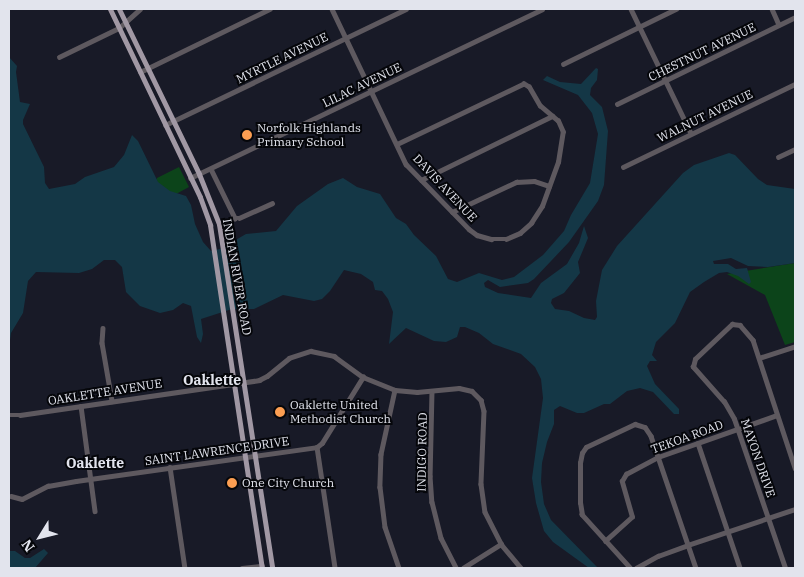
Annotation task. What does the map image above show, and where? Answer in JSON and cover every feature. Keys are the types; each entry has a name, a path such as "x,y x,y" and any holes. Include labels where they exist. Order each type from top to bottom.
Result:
{"main road":[{"name":"INDIAN RIVER ROAD","path":"110,9 190,178 210,225 262,567"},
{"name":"INDIAN RIVER ROAD","path":"119,9 199,174 219,224 272,568"}],"street":[{"path":"60,57 119,28 140,9"},
{"path":"140,72 270,9"},
{"name":"DAVIS AVENUE","path":"332,9 406,164 452,212 477,234 491,239 506,239 520,233 531,223 542,206 560,156 563,132 560,124 540,106 526,84 518,86 398,144"},
{"name":"MYRTLE AVENUE","path":"165,125 406,9"},
{"name":"LILAC AVENUE","path":"190,178 542,9"},
{"path":"631,9 691,133"},
{"path":"563,64 676,9"},
{"path":"772,9 779,25"},
{"name":"CHESTNUT AVENUE","path":"617,104 795,18"},
{"name":"WALNUT AVENUE","path":"623,166 795,84"},
{"path":"421,180 552,116"},
{"path":"778,157 795,149"},
{"path":"211,169 234,218 240,218 272,203"},
{"path":"452,212 516,182 534,181 549,186"},
{"name":"MAYON DRIVE","path":"759,358 753,340 740,325 732,324 692,364 694,369 729,409 738,429 785,568"},
{"path":"104,328 102,343 112,401"},
{"path":"795,346 759,358 795,468"},
{"name":"OAKLETTE AVENUE","path":"9,415 235,384 267,376 289,358 311,350 334,356 363,377 395,390"},
{"path":"335,568 317,447 322,443 363,377"},
{"path":"399,568 385,526 380,487 381,454 395,390 432,391 464,388 475,393 481,400 484,411 481,471 482,499 488,519 501,544 521,568"},
{"name":"INDIGO ROAD","path":"432,391 430,476 432,502 441,538 456,568"},
{"path":"81,406 95,511"},
{"name":"TEKOA ROAD","path":"605,541 632,516 622,482 623,476 658,457 777,415"},
{"path":"630,568 585,520 580,508 580,463 582,453 586,447 631,425 640,425 648,430 696,568"},
{"path":"698,443 740,568"},
{"name":"SAINT LAWRENCE DRIVE","path":"11,496 22,499 48,486 317,447"},
{"path":"170,467 185,568"},
{"path":"636,568 658,556 795,509"},
{"path":"463,568 501,544"},
{"path":"242,568 262,567"}],"green space":[{"path":"179,167 189,187 165,200 156,188 158,180 153,193 157,178"},
{"path":"795,263 795,342 785,345 765,295 727,274"}],"water":[{"path":"9,57 17,66 20,102 30,104 23,124 44,167 45,183 49,189 75,184 85,177 114,167 124,155 132,135 138,141 158,182 170,191 186,196 191,205 195,224 203,242 211,251 220,249 246,234 276,231 297,206 328,184 343,178 357,187 380,194 396,218 406,224 414,235 436,256 448,279 457,282 479,273 502,280 514,277 543,255 564,231 590,183 598,134 592,113 578,95 543,80 547,76 560,82 581,84 596,68 598,69 597,80 591,88 590,95 602,107 608,131 604,185 598,201 569,242 534,279 528,283 500,287 488,280 484,283 485,287 498,293 531,298 541,283 567,264 579,243 584,226 588,238 578,262 580,273 564,293 552,299 551,303 555,309 569,311 584,318 595,320 597,317 596,301 602,270 617,246 683,173 694,165 729,153 735,155 758,179 767,185 795,189 795,263 768,267 748,266 731,258 713,261 714,264 728,264 736,269 747,268 751,282 749,284 738,276 727,272 719,273 690,292 675,323 656,342 652,355 657,361 650,361 647,366 655,384 679,409 679,414 674,414 653,392 640,388 627,391 610,404 604,404 584,413 577,413 560,406 554,410 554,424 542,463 541,482 544,504 551,520 598,568 589,568 553,542 544,531 536,503 532,478 543,398 541,379 535,367 521,354 493,344 479,333 465,327 460,327 457,337 446,342 434,341 406,328 389,344 393,312 388,299 382,291 375,290 373,282 361,274 344,270 330,291 322,299 314,301 283,295 254,309 232,309 201,319 203,334 201,343 197,337 191,306 183,303 173,310 160,313 140,306 126,292 122,267 115,260 104,260 92,269 79,273 36,272 28,281 23,313 11,333 9,347"},
{"path":"44,549 48,553 35,568 9,568 9,551 15,551 25,558 30,558"}],"place":[{"name":"Norfolk Highlands Primary School","path":"247,135"},
{"name":"Oaklette United Methodist Church","path":"280,412"},
{"name":"One City Church","path":"232,483"}],"district":[{"name":"Oaklette","path":"212,380"},
{"name":"Oaklette","path":"95,463"}]}
